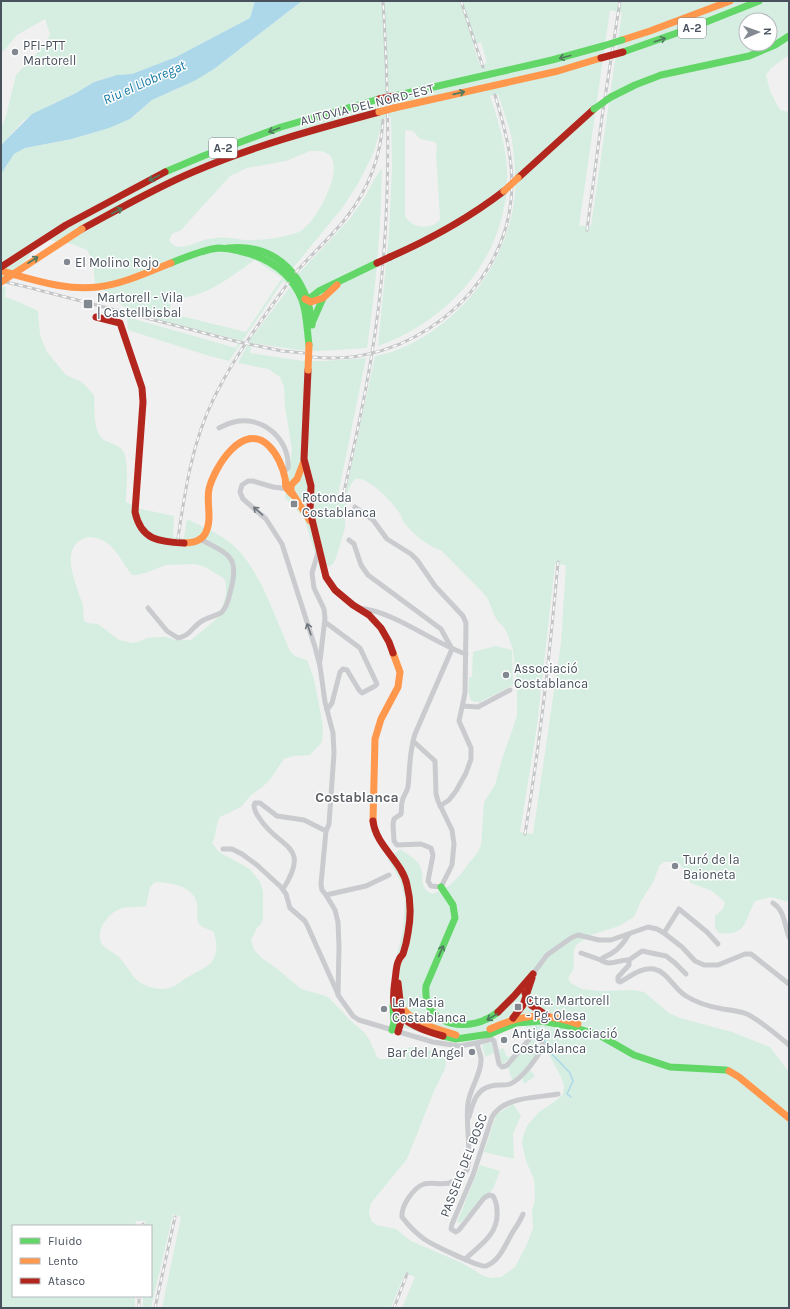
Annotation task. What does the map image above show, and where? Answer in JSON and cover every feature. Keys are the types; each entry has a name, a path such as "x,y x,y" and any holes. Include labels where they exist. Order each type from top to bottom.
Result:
{"main road":[{"name":"AUTOVIA DEL NORD-EST","path":"1,267 76,219 159,175 203,156 281,127 379,99 552,60 603,46 730,1"},
{"name":"AUTOVIA DEL NORD-EST","path":"1,282 82,229 163,186 209,165 284,138 378,112 558,70 623,52 667,38 759,1"},
{"path":"306,318 309,298 319,291 430,239 479,210 504,191 594,109 611,97 634,84 665,73 753,56 775,46 789,36"},
{"path":"1,271 64,285 93,288 122,281 205,252 238,246 252,248 272,255 287,266 302,288 308,302 312,325"},
{"path":"226,248 254,254 267,260 286,275 295,287 301,300 306,318 309,345"},
{"path":"277,267 286,271 308,302 315,302 323,298 339,282"},
{"path":"302,288 311,291 319,291"},
{"path":"313,526 292,493 291,485 302,468 304,459 309,345 312,325 323,298"},
{"path":"96,316 117,322 121,325 142,388 143,409 135,512 139,527 145,534 157,540 188,543 196,542 200,539 208,527 209,490 211,483 228,453 239,442 247,440 256,439 267,444 274,452 284,474 286,488 299,498 304,498 310,493"},
{"path":"304,459 311,488 310,511 313,526 323,566 329,582 338,593 376,621 389,642 400,672 400,682 381,719 375,739 372,808 377,836 400,868 407,883 410,902 408,933 398,981 402,1018 395,1031"},
{"path":"284,474 296,479 305,479 309,482"},
{"path":"441,887 454,904 455,915 426,986 425,993 427,1001 437,1016 448,1021 462,1024 478,1024 503,1010 533,974"},
{"path":"395,1031 393,999 395,976 398,962 403,953"},
{"path":"513,1022 523,1007 533,974"},
{"path":"520,990 527,994 531,1005 528,1016"},
{"path":"393,999 396,1009 402,1018 416,1026 456,1039 490,1034 528,1016 550,1016 563,1019 590,1029 634,1055 658,1064 679,1067 719,1069 733,1073 789,1118"},
{"path":"400,1004 405,1013 422,1023"},
{"path":"531,1005 550,1016"},
{"path":"523,1007 528,1016 541,1021"},
{"path":"394,1022 402,1018 406,1018 465,1038"},
{"path":"513,1022 541,1021 562,1024 599,1035"}],"street":[{"path":"219,428 234,422 254,422 263,425 272,431 281,440 288,463 288,468 284,474"},
{"path":"292,493 253,481 248,481 242,485 240,492 243,499 266,519 282,544 315,647 320,666 327,710 334,733 329,824 326,831 321,884 322,890 335,910 338,922 338,995"},
{"path":"355,507 373,520 387,539 411,554 435,586 462,616 466,623 465,693 459,720 470,748 471,759 466,774 456,791 449,800 440,806"},
{"path":"148,608 167,631 178,638 186,637 195,626 221,612 226,605 234,576 234,566 232,560 225,553 200,539"},
{"path":"349,540 354,544 361,565 368,575 441,629 452,650"},
{"path":"319,549 313,567 312,578 314,588 324,609 325,622 320,666"},
{"path":"357,608 370,609 438,641 452,650 466,654"},
{"path":"325,622 360,648 377,684 362,693 347,670 343,669 340,672 332,703 327,710"},
{"path":"412,741 435,761 436,794 440,806 450,824 454,844 452,866 441,887 431,886 428,881 433,855 431,848 421,844 397,845 394,841 394,821 401,814 402,802 408,789 409,756 412,741 452,650"},
{"path":"463,706 478,707 510,690"},
{"path":"284,889 293,870 294,863 292,852 263,824 254,811 255,803 260,804 277,816 304,820 326,831"},
{"path":"224,849 232,849 242,854 284,889 290,908 305,921 338,995 353,1016 359,1020 395,1031 460,1046 492,1039 494,1041 499,1064 502,1066 506,1066 531,1037 538,1036 540,1038 543,1046 531,1064 512,1083 491,1086 476,1096 467,1125"},
{"path":"326,895 366,886 389,875"},
{"path":"773,903 778,906 782,913 785,928 789,937"},
{"path":"664,933 679,909 707,932 718,944"},
{"path":"533,974 547,955 571,938 578,935 599,940 611,940 648,927 657,929 664,933 682,947 695,961 704,965 718,965 744,954 751,954 789,984"},
{"path":"602,960 604,956 612,953 620,946 630,933"},
{"path":"581,953 609,963 627,959 629,960 642,951 671,959 686,974"},
{"path":"629,960 629,965 618,977 618,981 620,982 642,970 653,969 659,971 664,974 676,988 687,997 715,1008 747,1014 789,1045"},
{"path":"477,1043 480,1063 468,1101 467,1125 469,1162 467,1170 450,1183 421,1185 409,1198 402,1213 402,1217 430,1243 473,1264 483,1267 495,1260 505,1247 523,1214"},
{"name":"PASSEIG DEL BOSC","path":"465,1259 492,1233 497,1222 498,1216 496,1200 493,1196 489,1195 484,1198 459,1230 454,1231 451,1229 473,1175 495,1111 519,1100 558,1094"},
{"path":"467,1170 473,1175"}],"green space":[{"path":"1,1 255,1 250,18 176,57 132,74 117,75 94,82 24,120 1,145 1,128 6,116 16,75 38,52 50,34 45,19 17,35 3,52 1,50"},
{"path":"302,1 789,1 789,55 771,68 766,75 770,91 780,110 789,112 789,902 771,897 755,901 744,926 735,932 719,933 715,928 715,916 723,909 725,902 712,891 691,883 680,864 675,862 664,862 659,866 654,881 641,901 634,917 619,926 591,935 576,945 574,950 574,968 568,978 571,983 582,989 599,991 633,990 644,992 669,1013 680,1018 732,1032 770,1047 789,1072 789,1308 402,1308 415,1277 405,1273 391,1308 162,1308 181,1217 173,1214 151,1308 143,1308 143,1297 152,1297 152,1225 145,1225 145,1221 136,1221 135,1225 12,1225 12,1297 135,1297 135,1308 1,1308 1,286 6,287 5,297 38,311 40,335 47,352 66,375 82,382 94,395 95,420 98,433 106,441 121,449 126,457 126,502 141,509 174,516 173,537 184,538 187,519 218,534 234,546 244,556 260,582 290,651 295,656 307,660 314,679 320,710 323,728 322,742 310,755 293,756 284,759 269,781 251,795 241,807 220,817 212,843 219,852 250,869 260,882 263,891 263,917 262,923 257,928 251,940 254,950 263,959 301,989 329,998 365,1033 377,1057 380,1059 389,1058 402,1048 416,1047 436,1052 444,1057 446,1062 445,1069 434,1091 407,1159 371,1203 369,1213 372,1222 377,1225 396,1229 411,1241 462,1263 484,1276 491,1278 501,1277 515,1267 527,1244 533,1228 532,1212 535,1199 534,1179 526,1161 522,1143 523,1137 527,1126 539,1112 563,1094 564,1086 561,1077 545,1047 523,1024 506,1028 469,1043 442,1039 399,1026 392,1015 389,1005 395,964 403,929 405,899 400,880 388,859 400,849 412,857 421,867 423,884 425,888 433,894 450,885 478,852 481,845 484,802 495,785 517,715 517,685 513,650 508,635 496,619 487,597 441,550 428,544 413,532 405,524 392,503 380,491 361,479 355,479 351,484 347,495 345,528 336,558 333,564 320,569 304,518 285,498 292,449 285,407 284,387 280,377 268,369 238,363 250,340 290,287 283,281 229,361 128,330 127,317 236,348 239,340 127,312 127,309 95,283 93,262 87,250 72,244 39,238 29,257 6,280 1,278 1,174 14,154 25,148 90,134 130,119 152,100 177,89 214,69","holes":["610,10 622,13 591,226 579,226","481,42 487,63 480,65 473,45","498,94 513,145 515,184 512,214 501,249 490,270 475,292 451,317 422,338 391,352 375,356 344,501 337,500 366,358 303,361 250,353 252,343 299,350 318,351 367,348 378,258 382,168 349,220 298,274 293,268 343,207 359,182 373,154 382,124 382,119 391,117 392,167 389,233 378,346 407,333 433,317 456,297 475,274 491,248 501,220 507,190 506,158 490,96","406,130 413,131 420,139 435,142 437,145 436,153 440,218 439,221 430,226 425,227 416,225 411,223 405,216","310,151 324,152 328,154 333,161 334,171 327,195 313,219 299,232 288,236 266,239 208,239 182,247 173,244 169,240 172,234 181,230 230,176 247,168 286,161","255,260 282,278 246,332 169,313 172,298 183,298 195,295 216,286","88,537 97,538 110,545 132,575 145,573 166,565 194,564 203,566 220,576 226,583 226,594 220,616 191,640 176,640 166,637 157,637 148,638 133,643 119,640 98,624 84,621 83,604 73,575 71,556 73,548 79,541","555,564 566,565 561,643 533,834 520,832 537,726","155,882 168,883 180,886 191,892 197,903 197,917 199,924 214,932 216,940 215,956 211,963 176,985 168,988 159,989 150,987 138,981 119,957 106,948 100,939 101,928 112,913 125,907 146,906 150,887"]},
{"path":"496,646 512,650 513,685 480,702 475,702 470,698 469,694 469,677 472,677 473,652"},
{"path":"535,1038 541,1044 537,1055 526,1069 512,1080 508,1067 531,1039"},
{"path":"492,1042 494,1053 485,1057 482,1045"},
{"path":"503,1048 507,1057 513,1055 503,1064 501,1062 498,1050"},
{"path":"530,1070 535,1076 524,1084 522,1078"},
{"path":"513,1104 521,1116 513,1133 514,1159 484,1152 496,1115"},
{"path":"480,1165 500,1171 493,1189 460,1223 457,1222"}],"water":[{"name":"Riu el Llobregat","path":"255,1 302,1 214,69 194,81 152,100 130,119 109,128 72,139 25,148 14,154 1,174 1,145 32,114 76,93 94,82 117,75 132,74 176,57 250,18"}],"waterway":[{"path":"536,1027 535,1033 542,1036 552,1054 570,1073 573,1081 567,1094 571,1097"}],"railway":[{"path":"342,501 370,366 378,312 384,249 388,178 388,108 383,1"},
{"path":"461,1 483,67"},
{"path":"587,230 602,117 620,1"},
{"path":"313,357 348,357 382,350 415,337 444,318 469,294 489,266 504,234 512,187 512,173 508,147 495,95"},
{"path":"296,272 346,218 361,196 376,159 382,133 383,120"},
{"path":"1,281 239,342 282,351 304,353"},
{"path":"178,538 190,468 206,416 229,369 288,283"},
{"path":"525,834 544,698 558,562"},
{"path":"155,1308 175,1217"},
{"path":"394,1308 407,1274"},
{"path":"139,1297 139,1308"}],"traffic: fast":[{"path":"623,52 691,28 759,1"},
{"path":"611,97 635,85 661,75 749,56 775,45 789,36"},
{"path":"603,46 622,40"},
{"path":"394,96 552,60 603,46"},
{"path":"594,109 611,97"},
{"path":"165,172 281,127 379,99"},
{"path":"171,263 200,252 218,248 231,249 259,257 277,267 291,281 302,300 307,322 309,345"},
{"path":"228,248 246,248 262,251 287,267 297,279 304,292 312,325"},
{"path":"308,304 309,299 319,291 377,263"},
{"path":"312,323 323,298"},
{"path":"441,887 453,905 455,918 426,986 427,1000 432,1011 440,1018 451,1023 463,1025 487,1019 498,1012"},
{"path":"392,1030 394,1022 393,1007"},
{"path":"443,1036 456,1039 490,1034 516,1023 541,1021 569,1026 599,1035 634,1055 670,1067 729,1071"}],"traffic: slow":[{"path":"622,40 730,1"},
{"path":"394,108 558,71 601,58"},
{"path":"379,112 394,108"},
{"path":"504,191 518,178"},
{"path":"1,282 82,229"},
{"path":"1,271 49,284 86,288 117,283 171,263"},
{"path":"305,299 311,302 323,298 337,285"},
{"path":"308,370 309,345"},
{"path":"184,543 196,541 205,534 209,523 208,494 212,480 223,459 240,443 249,439 259,440 269,446 275,453 281,465 286,487 292,494"},
{"path":"304,461 297,479 291,485 291,491 310,521"},
{"path":"373,821 375,739 381,719 398,687 400,672 393,653"},
{"path":"401,1006 419,1022 456,1035"},
{"path":"490,1029 513,1020 534,1016 544,1016 578,1024"},
{"path":"729,1071 739,1077 789,1118"}],"traffic: jam":[{"path":"601,58 623,52"},
{"path":"379,99 394,96"},
{"path":"518,178 594,109"},
{"path":"82,229 137,199 193,172 239,154 285,139 379,112"},
{"path":"1,267 66,225 165,172"},
{"path":"390,257 449,227 504,191"},
{"path":"377,263 390,257"},
{"path":"96,317 120,323 142,388 143,402 135,512 138,521 142,529 152,538 167,542 184,543"},
{"path":"308,370 304,459 311,486 310,511 326,577 335,590 353,605 369,615 381,628 393,653"},
{"path":"373,821 379,838 404,876 409,897 409,927 404,952 397,966 394,1004 396,1010 407,1021 429,1032 443,1036"},
{"path":"498,1012 533,974"},
{"path":"513,1018 523,1005 532,978"},
{"path":"398,983 402,1018 398,1032"},
{"path":"525,993 531,1005 546,1015"}],"place":[{"name":"PFI-PTT Martorell","path":"15,52"},
{"name":"El Molino Rojo","path":"67,262"},
{"name":"Martorell - Vila | Castellbisbal","path":"88,304"},
{"name":"Rotonda Costablanca","path":"294,504"},
{"name":"Associació Costablanca","path":"506,675"},
{"name":"Turó de la Baioneta","path":"675,866"},
{"name":"Ctra. Martorell - Pg. Olesa","path":"518,1007"},
{"name":"La Masia Costablanca","path":"384,1009"},
{"name":"Antiga Associació Costablanca","path":"504,1040"},
{"name":"Bar del Angel","path":"472,1052"}],"district":[{"name":"Costablanca","path":"357,797"}]}
